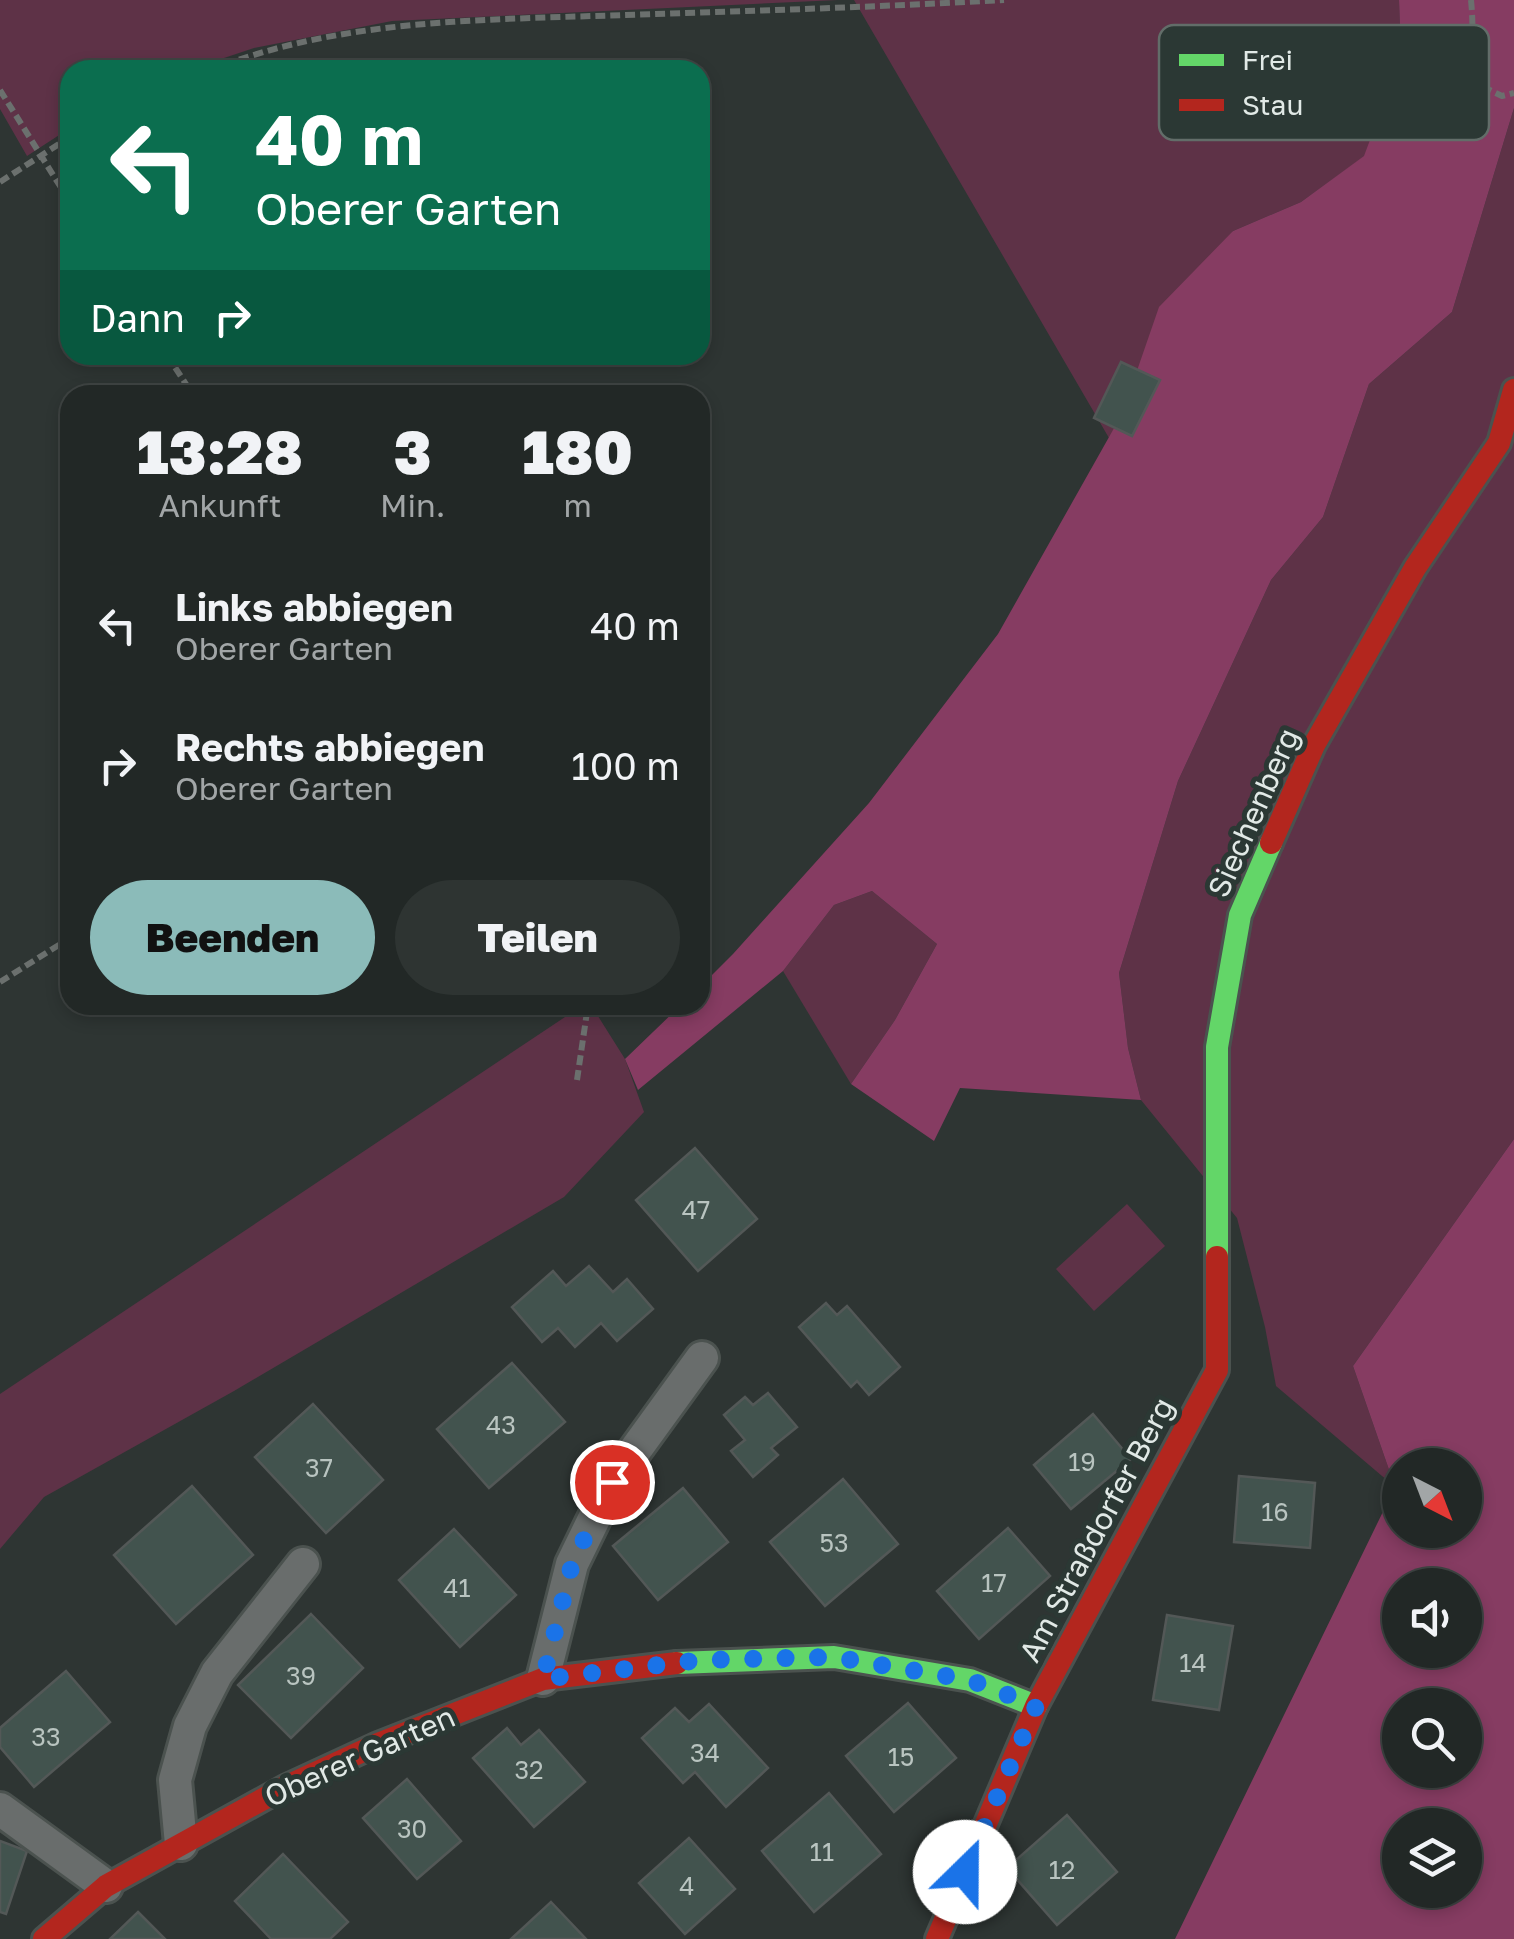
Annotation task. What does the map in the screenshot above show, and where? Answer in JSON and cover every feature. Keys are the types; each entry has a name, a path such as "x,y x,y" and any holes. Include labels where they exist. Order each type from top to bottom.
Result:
{"street":[{"name":"Siechenberg","path":"1217,1370 1218,1047 1240,915 1314,744 1415,568 1500,442 1514,390"},
{"path":"543,1679 572,1564 612,1482 702,1358"},
{"name":"Am Straßdorfer Berg","path":"936,1939 1036,1706 1217,1370"},
{"path":"181,1844 176,1780 190,1726 217,1673 303,1564"},
{"name":"Oberer Garten","path":"44,1939 106,1886 285,1787 378,1744 543,1679 700,1660 834,1657 970,1680 1036,1706"},
{"path":"0,1809 106,1886"}],"path":[{"path":"248,60 328,38 444,21 1004,0"},
{"path":"1472,0 1474,25"},
{"path":"0,90 60,186"},
{"path":"1489,90 1502,96 1514,93"},
{"path":"0,182 60,144"},
{"path":"0,982 60,944"},
{"path":"577,1080 587,1015"}],"shaded area":[{"path":"0,0 838,0 392,21 254,48 218,60 60,60 60,135 27,156 0,109"},
{"path":"854,0 1399,0 1400,25 1159,25 1159,140 1371,140 1365,156 1301,202 1233,231 1109,438"},
{"path":"1399,0 1514,0 1514,108 1452,312 1369,384 1323,517 1271,580 1178,781 1119,973 1128,1048 1141,1100 960,1088 934,1141 851,1084 895,1020 937,944 872,891 834,905 783,971 638,1090 625,1059 671,1015 710,1015 710,977 869,803 998,634 1122,414 1159,307 1233,231 1301,202 1364,156 1370,140 1489,140 1489,25 1400,25"},
{"path":"1514,108 1514,1139 1353,1366 1382,1450 1382,1476 1276,1386 1237,1218 1141,1100 1128,1048 1119,973 1178,781 1271,580 1323,517 1369,384 1452,312"},
{"path":"872,891 937,944 895,1020 851,1084 783,971 834,905"},
{"path":"568,1015 597,1015 625,1059 644,1112 564,1197 234,1391 44,1497 0,1549 0,1394"},
{"path":"1514,1139 1514,1939 1175,1939 1382,1514 1382,1548 1482,1548 1482,1448 1382,1450 1353,1366"},
{"path":"1127,1204 1165,1246 1094,1311 1056,1269"}],"building":[{"path":"1121,362 1160,380 1132,436 1094,418"},
{"path":"695,1148 757,1219 698,1271 636,1200"},
{"path":"589,1266 613,1292 627,1279 653,1309 617,1341 601,1323 575,1347 558,1328 542,1342 512,1307 553,1271 566,1286"},
{"path":"826,1303 837,1315 847,1306 900,1367 869,1395 857,1381 851,1387 799,1327"},
{"path":"512,1363 565,1422 489,1488 437,1429"},
{"path":"768,1393 797,1427 771,1448 778,1455 753,1477 731,1451 745,1440 724,1415 745,1397 753,1405"},
{"path":"313,1404 383,1480 326,1533 255,1457"},
{"path":"1093,1414 1131,1459 1071,1509 1034,1465"},
{"path":"1239,1476 1315,1483 1310,1548 1234,1542"},
{"path":"843,1479 898,1544 825,1606 770,1542"},
{"path":"192,1486 253,1555 176,1624 114,1555"},
{"path":"683,1488 728,1542 658,1600 613,1546"},
{"path":"1008,1528 1050,1576 979,1639 937,1591"},
{"path":"454,1529 516,1595 460,1647 399,1580"},
{"path":"311,1614 363,1668 291,1738 238,1685"},
{"path":"1167,1615 1233,1626 1219,1710 1153,1700"},
{"path":"66,1671 110,1722 34,1787 0,1747 0,1728"},
{"path":"908,1703 956,1758 894,1812 846,1756"},
{"path":"709,1704 768,1768 726,1807 695,1772 683,1783 642,1738 675,1708 689,1722"},
{"path":"507,1728 521,1745 539,1730 585,1782 534,1827 473,1758"},
{"path":"407,1779 461,1841 417,1879 363,1818"},
{"path":"829,1793 881,1854 814,1912 762,1851"},
{"path":"1067,1815 1117,1872 1057,1925 1007,1868"},
{"path":"689,1838 735,1889 685,1934 639,1883"},
{"path":"0,1841 27,1851 6,1914 0,1912"},
{"path":"283,1854 348,1922 330,1939 271,1939 235,1901"},
{"path":"551,1902 586,1939 511,1939"},
{"path":"138,1912 165,1939 110,1939"}],"traffic: fast":[{"path":"1217,1257 1217,1047 1240,915 1271,843"},
{"path":"677,1663 834,1657 970,1680 1036,1706"}],"traffic: jam":[{"path":"1271,843 1314,745 1415,568 1499,443 1514,390"},
{"path":"937,1939 1036,1706 1217,1370 1217,1257"},
{"path":"44,1939 106,1886 285,1787 378,1744 543,1679 677,1663"}],"route":[{"path":"612,1482 572,1564 543,1679 700,1660 834,1657 970,1680 1036,1706 965,1872"}]}
